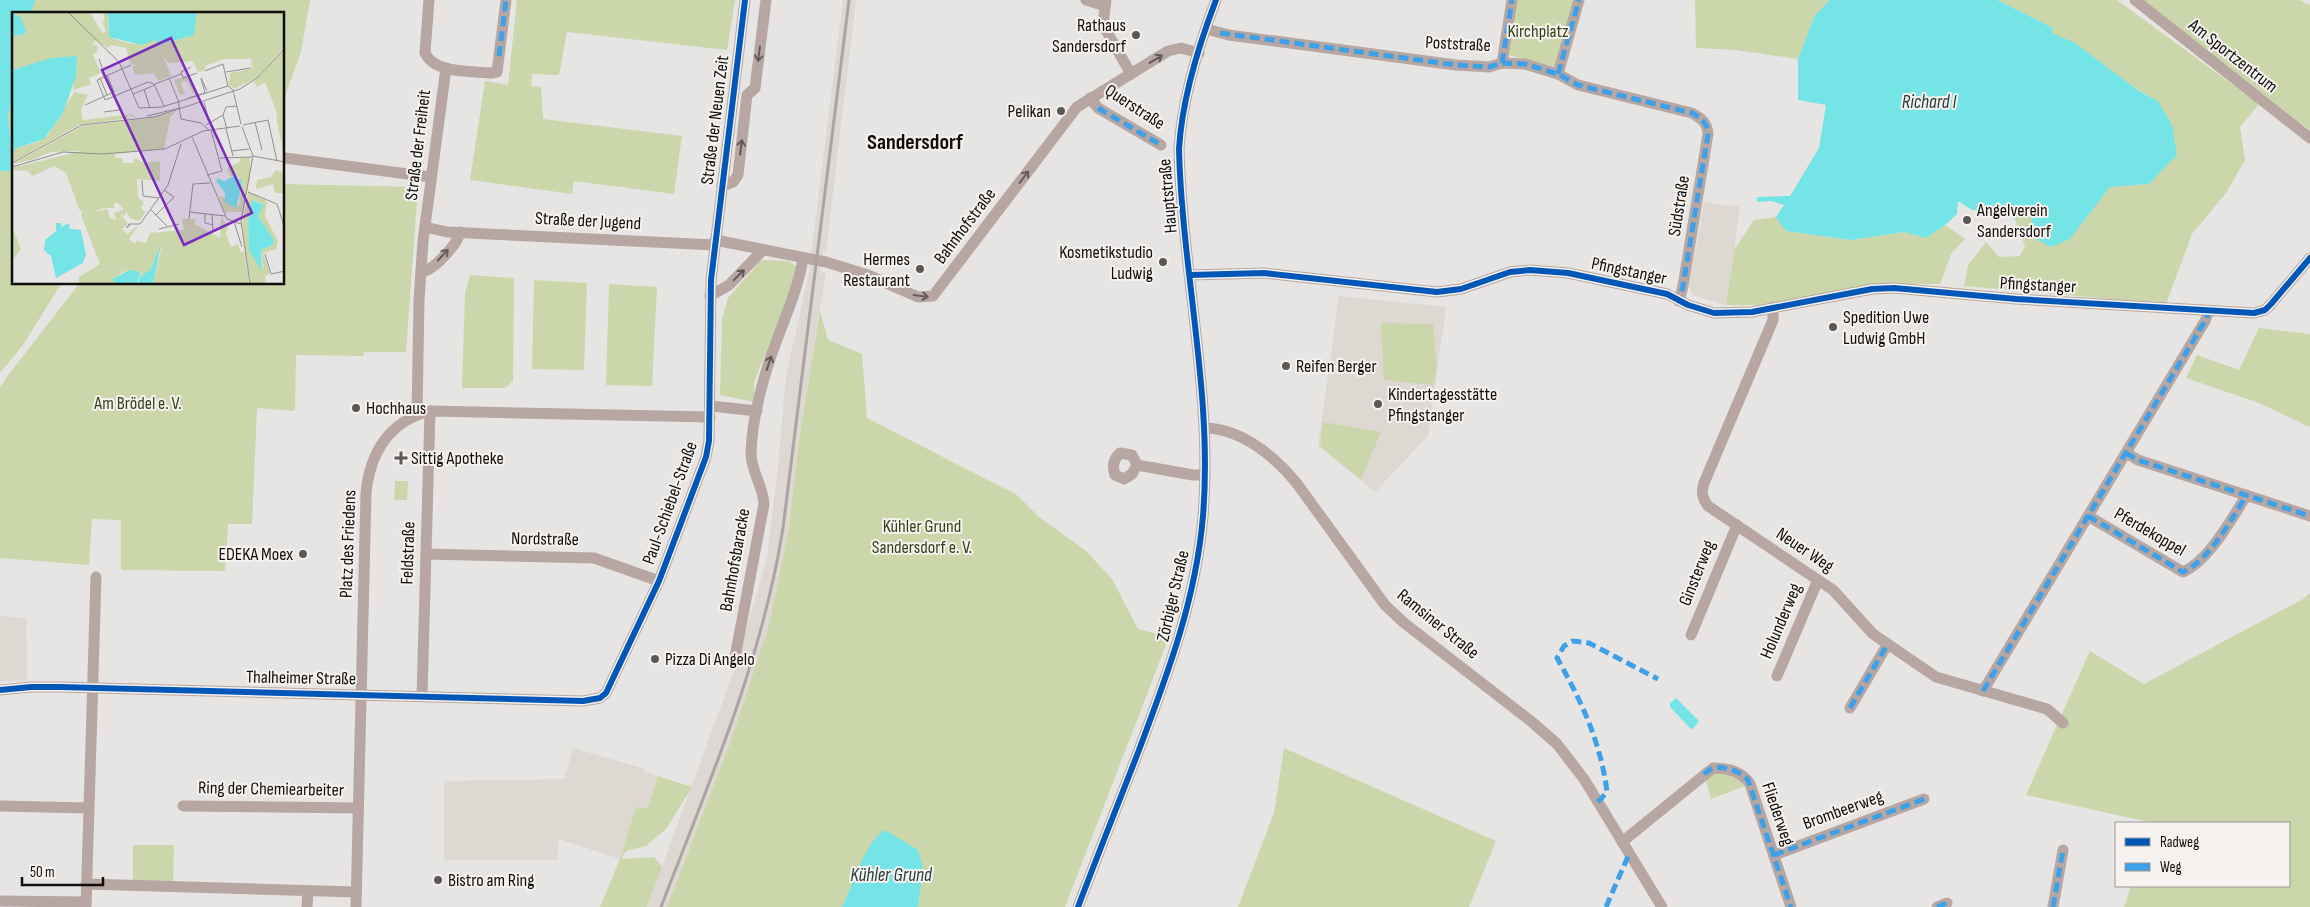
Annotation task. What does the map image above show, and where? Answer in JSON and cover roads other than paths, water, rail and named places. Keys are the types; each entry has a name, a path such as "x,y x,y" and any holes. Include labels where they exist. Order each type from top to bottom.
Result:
{"street":[{"path":"429,0 425,53 428,61 436,66 446,68 491,73 497,72 506,0"},
{"path":"1086,0 1105,3 1103,24 1131,74"},
{"name":"Hauptstraße","path":"1190,275 1179,149 1184,109 1199,52 1216,0"},
{"path":"1502,63 1512,0"},
{"path":"1558,74 1579,0"},
{"name":"Am Sportzentrum","path":"2135,0 2310,138"},
{"name":"Straße der Neuen Zeit","path":"715,242 734,88 745,3 766,5 755,88 747,94 738,175 733,182 722,186"},
{"name":"Poststraße","path":"1206,29 1230,35 1456,65 1525,64 1558,74 1578,85 1692,113 1702,118"},
{"name":"Bahnhofstraße","path":"715,242 816,261 868,275 918,297 933,296 1073,111 1090,98 1168,51 1180,48 1199,52"},
{"name":"Straße der Freiheit","path":"425,228 446,68"},
{"name":"Straße der Neuen Zeit","path":"734,88 747,94"},
{"name":"Querstraße","path":"1090,98 1098,108 1161,145"},
{"name":"Südstraße","path":"1678,300 1683,286 1708,134 1707,125 1702,118"},
{"path":"285,158 431,177"},
{"path":"425,228 421,272 417,414 430,411 757,411"},
{"name":"Straße der Jugend","path":"425,228 460,232 715,242"},
{"path":"421,272 436,264 456,241 460,232"},
{"name":"Paul-Schiebel-Straße","path":"600,698 612,683 659,581 706,457 711,412 710,296 715,242"},
{"path":"710,296 729,285 763,250"},
{"name":"Pfingstanger","path":"1190,275 1264,273 1437,292 1461,289 1510,272 1544,270 1660,292 1714,313 1752,312 1872,289 1894,288 2016,299 2254,313 2265,310 2310,258"},
{"name":"Bahnhofsbaracke","path":"735,657 764,504 761,485 752,463 757,411 765,374 800,278 803,259"},
{"name":"Zörbiger Straße","path":"1078,907 1172,663 1183,627 1200,544 1204,475 1204,428 1190,275"},
{"name":"Neuer Weg","path":"1773,307 1773,320 1702,489 1702,495 1708,506 1841,597 1872,634 1940,679 2047,709 2063,723"},
{"path":"1983,691 2205,321 2209,311"},
{"name":"Feldstraße","path":"422,696 430,411"},
{"name":"Platz des Friedens","path":"361,694 366,492 369,469 376,452 386,438 417,414"},
{"name":"Ramsiner Straße","path":"1204,428 1216,428 1231,432 1262,450 1282,467 1298,485 1385,605 1403,622 1532,722 1557,744 1584,779 1662,907"},
{"path":"2126,453 2138,460 2310,516"},
{"path":"1137,465 1204,475"},
{"name":"Pferdekoppel","path":"2088,516 2183,572 2195,567 2247,495"},
{"name":"Ginsterweg","path":"1690,635 1737,525"},
{"name":"Nordstraße","path":"426,554 594,558 659,581"},
{"path":"0,901 86,905 96,577"},
{"name":"Holunderweg","path":"1777,676 1818,580"},
{"path":"1850,708 1887,645"},
{"name":"Thalheimer Straße","path":"0,690 30,687 583,701 600,698"},
{"name":"Ring der Chemiearbeiter","path":"356,907 361,694"},
{"name":"Fliederweg","path":"1622,842 1713,768 1723,768 1745,776 1750,784 1791,907"},
{"name":"Brombeerweg","path":"1774,855 1924,799"},
{"path":"0,806 88,808"},
{"name":"Ring der Chemiearbeiter","path":"183,806 358,808"},
{"path":"2053,907 2063,850"},
{"path":"86,884 356,892"},
{"path":"307,907 308,891"}],"water":[{"path":"0,0 35,0 32,12 12,12 12,99 8,116 12,171 0,171"},
{"name":"Richard I","path":"1830,0 1997,0 2053,28 2052,33 2075,43 2139,91 2158,101 2172,125 2177,155 2149,184 2110,187 2070,239 2051,247 2036,239 2030,213 2021,212 2015,219 1994,210 1972,210 1958,201 1957,214 1926,238 1904,232 1851,240 1786,231 1776,217 1784,205 1771,201 1757,202 1757,197 1790,196 1819,148 1826,105 1798,100 1798,59 1815,15"},
{"path":"1676,698 1699,721 1693,729 1670,707 1670,703"},
{"name":"Kühler Grund","path":"885,830 918,850 923,869 918,907 842,907 865,854 877,836"}],"railway":[{"path":"661,907 732,720 762,626 774,577 783,528 849,0"}],"place":[{"name":"Rathaus Sandersdorf","path":"1136,35"},
{"name":"Pelikan","path":"1061,111"},
{"name":"Angelverein Sandersdorf","path":"1967,220"},
{"name":"Kosmetikstudio Ludwig","path":"1163,262"},
{"name":"Hermes Restaurant","path":"920,269"},
{"name":"Spedition Uwe Ludwig GmbH","path":"1833,327"},
{"name":"Reifen Berger","path":"1286,366"},
{"name":"Kindertagesstätte Pfingstanger","path":"1378,404"},
{"name":"Hochhaus","path":"356,408"},
{"name":"Sittig Apotheke","path":"401,458"},
{"name":"EDEKA Moex","path":"303,554"},
{"name":"Pizza Di Angelo","path":"655,659"},
{"name":"Bistro am Ring","path":"438,880"}],"district":[{"name":"Sandersdorf","path":"915,142"}],"park label":[{"name":"Kirchplatz","path":"1538,31"},
{"name":"Am Brödel e. V.","path":"138,403"},
{"name":"Kühler Grund Sandersdorf e. V.","path":"922,536"}]}
